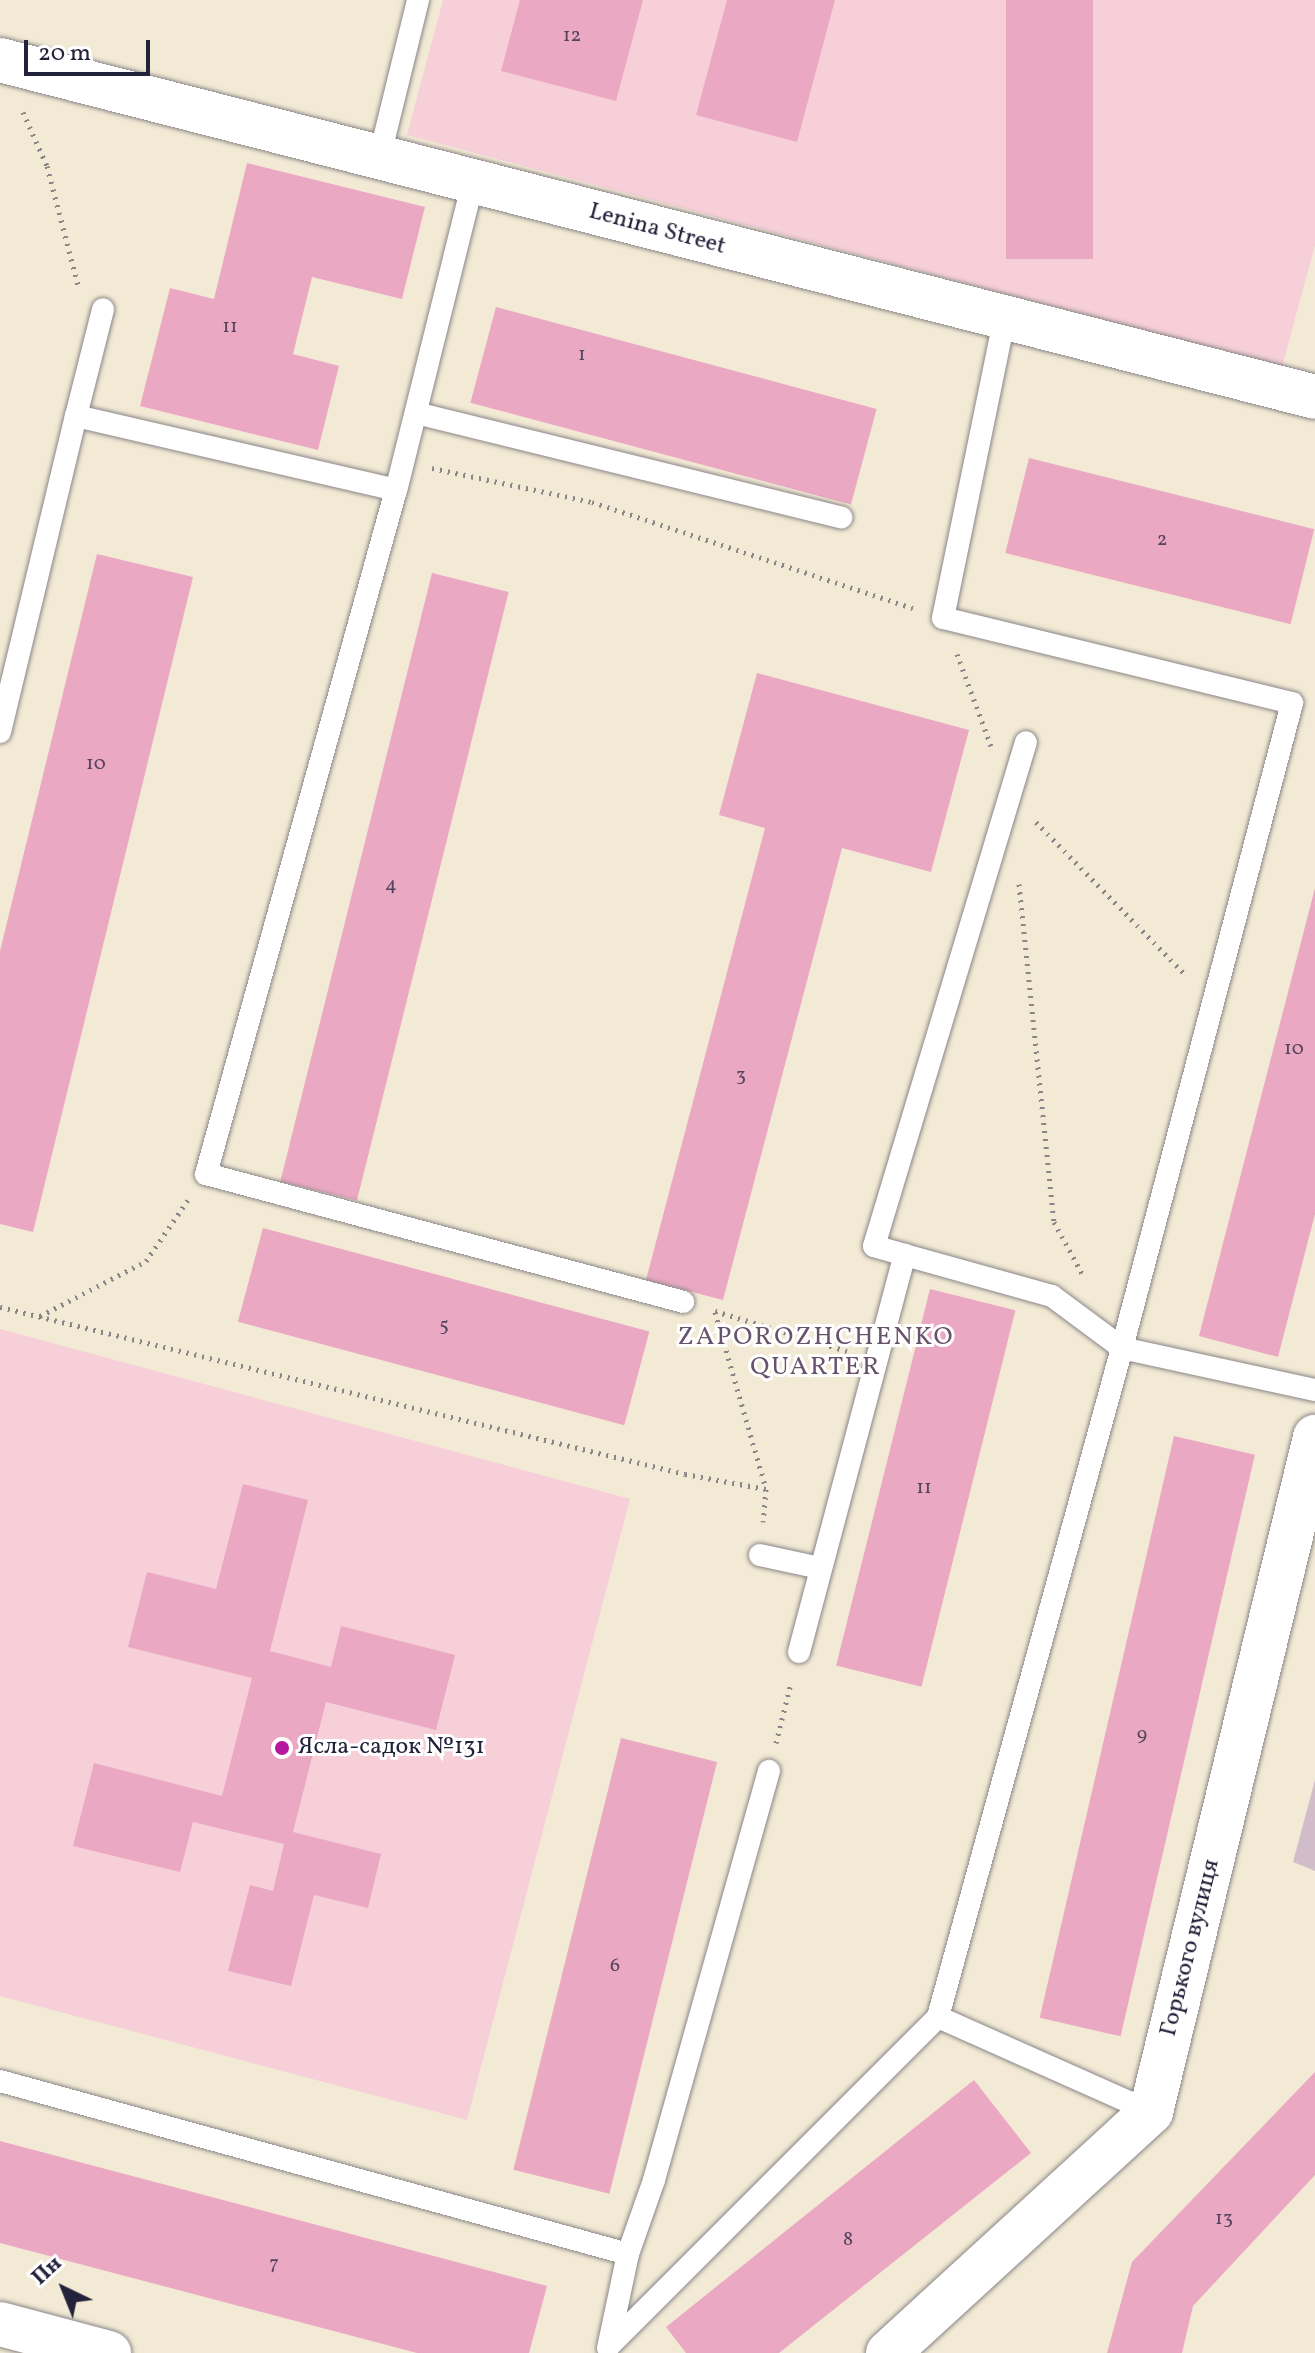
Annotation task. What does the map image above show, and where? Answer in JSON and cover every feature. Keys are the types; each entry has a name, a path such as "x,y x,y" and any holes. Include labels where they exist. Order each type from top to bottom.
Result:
{"street":[{"name":"Lenina Street","path":"0,60 380,155 1004,321 1315,397"},
{"name":"Горького вулиця","path":"1151,2112 1315,1437"},
{"path":"888,2353 1151,2112"},
{"path":"0,2324 109,2353"}],"lane":[{"path":"380,155 418,0"},
{"path":"473,182 396,490 206,1174 683,1302"},
{"path":"0,732 103,309"},
{"path":"608,2349 938,2017 1122,1348 1292,703 943,618 1004,321"},
{"path":"416,413 841,517"},
{"path":"76,416 396,490"},
{"path":"1026,742 874,1246 1052,1296 1122,1348 1315,1390"},
{"path":"799,1652 875,1358 905,1255"},
{"path":"760,1555 820,1568"},
{"path":"608,2349 628,2254 654,2180 769,1771"},
{"path":"938,2017 1151,2112"},
{"path":"0,2081 628,2254"}],"path":[{"path":"0,60 47,166 94,348"},
{"path":"403,462 592,502 943,618 1010,795 1213,1003"},
{"path":"1018,874 1054,1222 1088,1285"},
{"path":"39,1317 146,1261 206,1174"},
{"path":"683,1302 875,1358"},
{"path":"0,1307 685,1474 766,1489"},
{"path":"715,1311 766,1489 760,1555"},
{"path":"769,1771 799,1652"}],"shaded area":[{"path":"443,0 1315,0 1315,245 1282,367 407,135"},
{"name":"Ясла-садок №131","path":"0,1329 630,1499 467,2120 0,1996"},
{"path":"1315,1780 1315,1871 1293,1862"}],"building":[{"path":"520,0 643,0 616,101 501,71"},
{"path":"727,0 835,0 797,142 696,115"},
{"path":"1006,0 1093,0 1093,259 1006,259"},
{"path":"247,163 425,207 402,299 312,277 293,354 339,366 318,450 140,406 170,288 214,299"},
{"path":"496,307 877,409 851,505 470,403"},
{"path":"1029,458 1314,529 1291,624 1005,553"},
{"path":"97,554 193,577 33,1232 0,1224 0,951"},
{"path":"432,573 509,592 357,1200 280,1181"},
{"path":"757,673 969,730 931,872 842,848 723,1300 646,1280 765,828 719,815"},
{"path":"1315,888 1315,1214 1278,1357 1199,1336"},
{"path":"263,1228 649,1332 624,1425 238,1322"},
{"path":"930,1289 1015,1310 922,1687 836,1665"},
{"path":"1174,1436 1255,1455 1121,2036 1040,2018"},
{"path":"243,1484 308,1500 270,1651 331,1667 341,1626 455,1655 436,1730 326,1702 293,1832 381,1854 368,1908 314,1895 291,1986 228,1971 250,1885 273,1891 284,1844 193,1822 180,1872 73,1846 94,1763 222,1796 252,1678 128,1647 147,1572 216,1589"},
{"path":"621,1738 717,1762 609,2194 513,2170"},
{"path":"1315,2072 1315,2175 1193,2306 1182,2353 1107,2353 1132,2262"},
{"path":"974,2080 1031,2153 779,2353 686,2353 666,2327"},
{"path":"0,2141 547,2286 529,2353 417,2353 0,2243"}],"place":[{"name":"Ясла-садок №131","path":"282,1748"}],"district":[{"name":"ZAPOROZHCHENKO QUARTER","path":"816,1353"}]}
